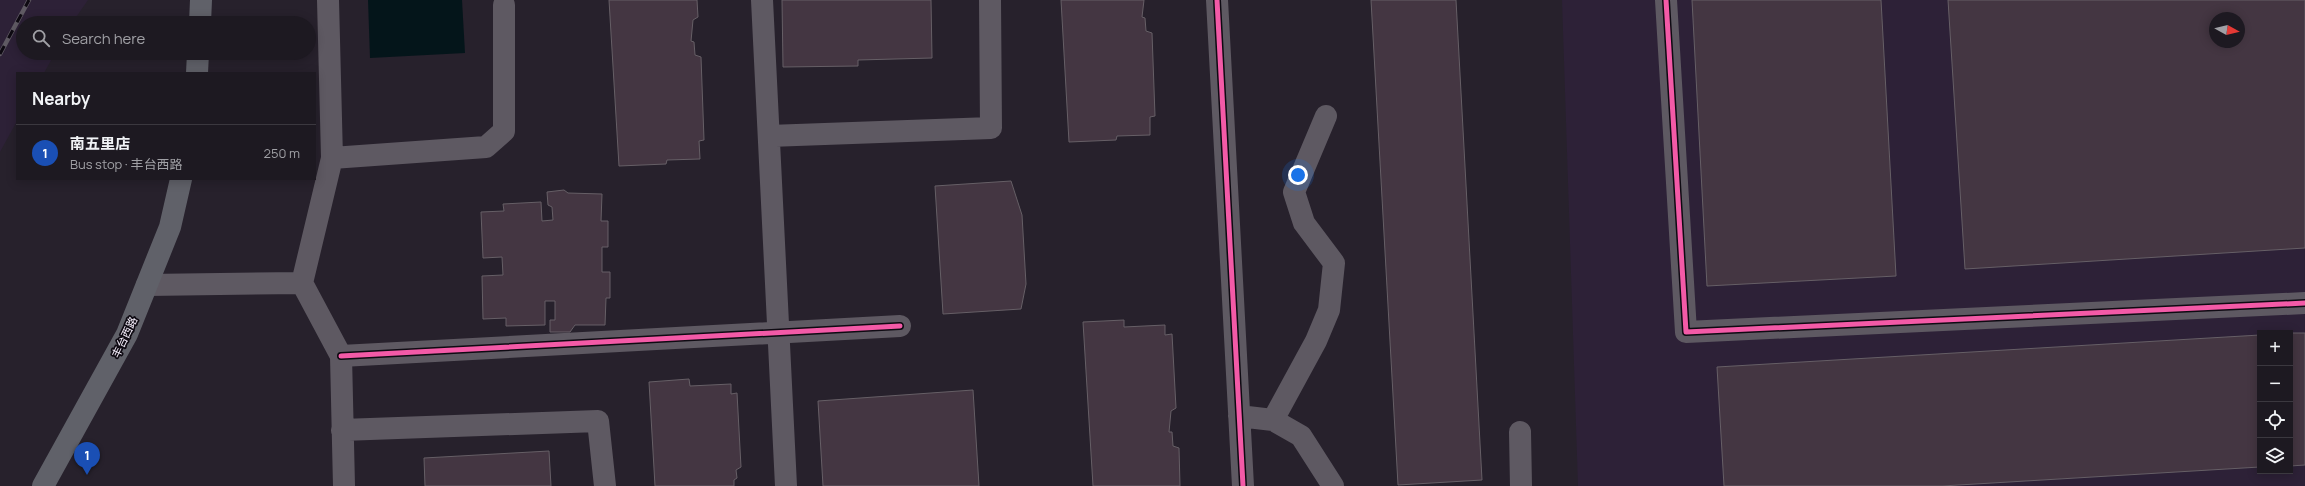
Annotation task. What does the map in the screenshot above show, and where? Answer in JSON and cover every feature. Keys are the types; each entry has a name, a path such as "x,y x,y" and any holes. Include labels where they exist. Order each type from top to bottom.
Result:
{"main road":[{"path":"200,16 201,0"},
{"path":"197,72 198,60"},
{"name":"丰台西路","path":"44,486 127,334 170,228 180,180"}],"street":[{"path":"328,0 332,158 302,283 340,356 344,486"},
{"path":"762,0 786,486"},
{"path":"769,136 991,128 990,0"},
{"path":"1217,0 1243,486"},
{"path":"1666,0 1686,332 2305,303"},
{"path":"332,158 486,147 504,131 504,5"},
{"path":"1273,420 1316,341 1329,310 1334,263 1304,223 1294,192 1326,116"},
{"path":"147,285 302,283"},
{"path":"340,356 900,326"},
{"path":"1239,416 1273,420 1301,436 1333,486"},
{"path":"342,430 598,421 605,486"},
{"path":"1520,432 1520,486"}],"shaded area":[{"path":"0,0 88,0 77,16 16,16 16,60 51,60 45,72 16,72 16,123 0,152"},
{"path":"368,0 462,0 465,53 370,58"},
{"path":"1562,0 2305,0 2305,486 1578,486"}],"building":[{"path":"609,0 697,0 698,17 693,20 691,41 694,42 695,55 701,57 704,140 699,141 700,159 667,160 666,164 619,166"},
{"path":"782,0 931,0 932,58 858,60 858,66 783,67"},
{"path":"1061,0 1144,0 1142,17 1145,18 1146,31 1152,33 1155,116 1150,117 1150,135 1117,136 1116,140 1069,142"},
{"path":"1371,0 1456,0 1482,480 1398,485"},
{"path":"1692,0 1881,0 1896,276 1707,286"},
{"path":"1948,0 2305,0 2305,248 1965,269"},
{"path":"1011,181 1022,215 1026,284 1021,309 943,314 935,186"},
{"path":"564,190 568,193 602,194 601,221 608,221 608,247 602,247 602,272 610,272 610,298 606,298 605,325 575,325 570,332 550,332 550,320 555,320 555,301 545,301 545,325 506,326 506,318 483,319 482,276 503,275 502,257 483,258 481,212 504,211 503,204 541,202 542,221 553,220 552,207 548,205 547,192"},
{"path":"1124,320 1124,327 1165,325 1165,335 1172,334 1176,408 1171,411 1169,432 1172,432 1173,446 1179,448 1180,486 1093,486 1083,322"},
{"path":"2293,333 2305,333 2305,465 2293,466"},
{"path":"2257,335 2257,467 1942,486 1724,486 1717,367"},
{"path":"689,379 690,386 731,384 731,394 737,393 741,467 736,470 737,478 734,480 734,486 655,486 649,382"},
{"path":"973,390 979,486 823,486 818,401"},
{"path":"549,451 551,486 425,486 424,458"}],"railway":[{"path":"20,16 29,0"},
{"path":"0,54 16,24"}],"cycle path":[{"path":"1217,0 1243,486"},
{"path":"1666,0 1686,332 2305,303"},
{"path":"341,356 900,326"}],"place":[{"name":"南五里店","path":"87,475"}]}
